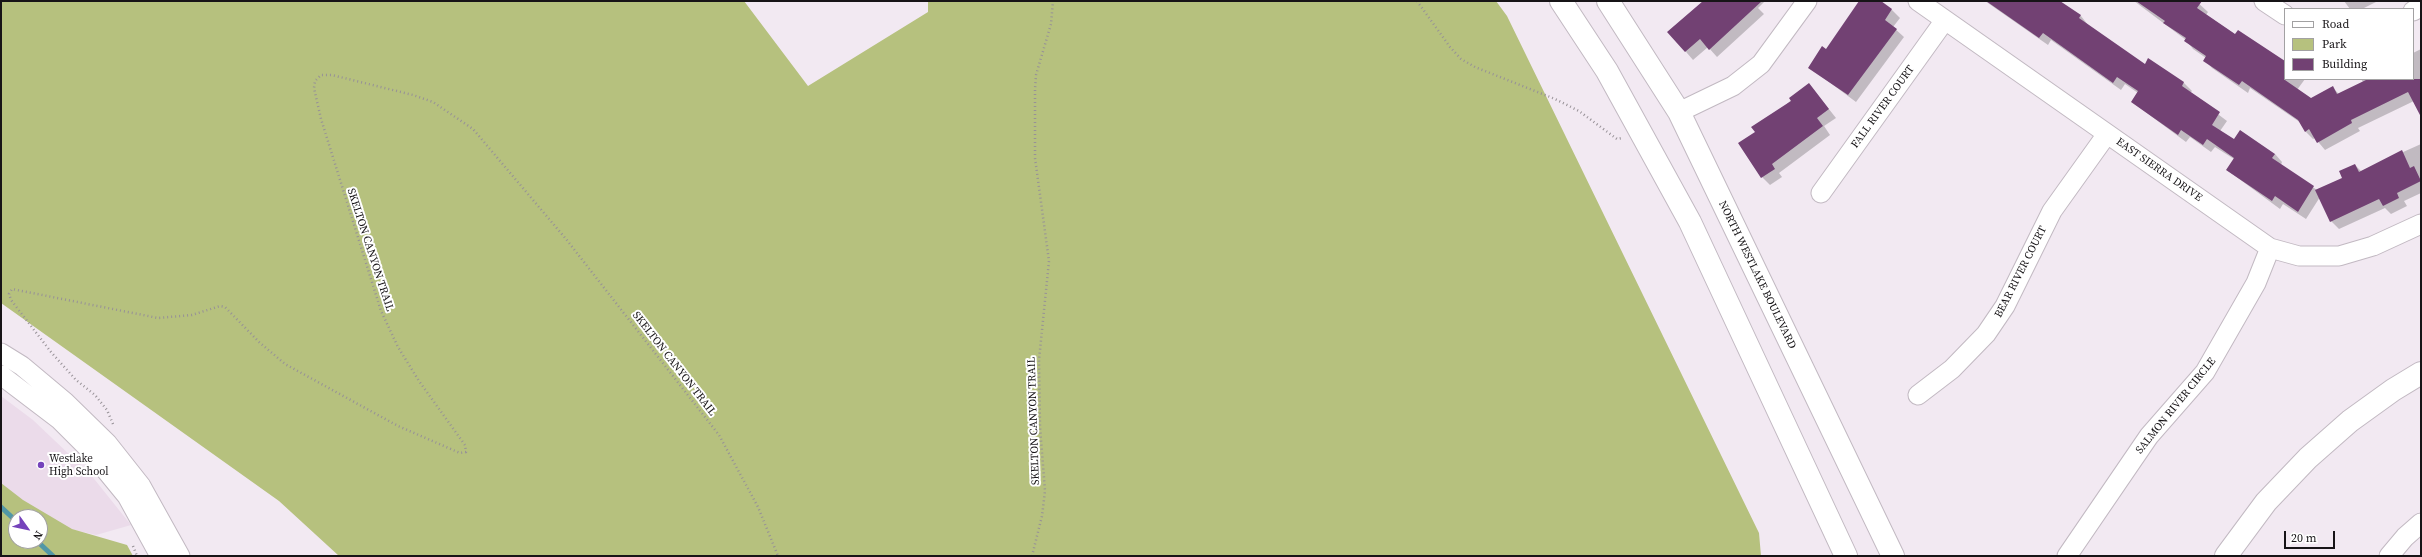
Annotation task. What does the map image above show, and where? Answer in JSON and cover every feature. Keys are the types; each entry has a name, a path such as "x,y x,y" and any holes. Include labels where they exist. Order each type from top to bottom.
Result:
{"main road":[{"path":"1561,1 1607,71 1690,222 1846,556"},
{"name":"NORTH WESTLAKE BOULEVARD","path":"1608,1 1679,112 1893,556"},
{"path":"2226,556 2266,502 2308,458 2350,421 2393,390 2421,373"}],"street":[{"path":"1679,112 1733,86 1761,64 1807,1"},
{"name":"EAST SIERRA DRIVE","path":"1918,1 2270,248 2299,256 2339,256 2373,246 2421,224"},
{"path":"2264,1 2284,14"},
{"name":"FALL RIVER COURT","path":"1821,193 1945,20"},
{"name":"BEAR RIVER COURT","path":"1918,395 1952,369 1986,334 2005,306 2052,211 2107,134"},
{"name":"SALMON RIVER CIRCLE","path":"2067,556 2150,436 2205,372 2256,283 2270,248"},
{"path":"1,353 22,366 65,402 108,443 141,486 180,556"},
{"path":"1,376 60,420 86,446 127,496 160,556"},
{"path":"2389,556 2405,537 2421,523"}],"path":[{"name":"SKELTON CANYON TRAIL","path":"1032,556 1042,516 1045,491 1040,426 1039,360 1049,261 1035,158 1035,89 1036,75 1051,24 1053,1"},
{"path":"1417,1 1450,47 1462,59 1475,67 1524,85 1579,111 1617,139 1642,133"},
{"name":"SKELTON CANYON TRAIL","path":"108,443 115,430 107,410 51,352 11,300 9,294 12,289 158,318 186,316 220,306 226,307 259,342 285,364 398,426 460,453 466,452 465,445 419,381 398,346 381,311 320,119 314,88 315,81 321,75 332,76 413,95 433,102 473,129 566,239 719,435 758,507 778,556"}],"shaded area":[{"name":"Westlake High School","path":"1,396 33,420 91,475 131,525 96,535 48,524 48,509 8,509 8,514 1,513"}],"green space":[{"path":"1,1 744,1 808,86 928,12 928,1 1496,1 1507,16 1759,533 1761,556 339,556 279,501 1,303"},
{"path":"1,483 23,500 38,509 8,509 8,549 48,549 48,515 72,529 127,545 133,556 1,556"}],"building":[{"path":"1703,1 1762,1 1709,50 1700,39 1685,52 1667,32"},
{"path":"1859,1 1881,1 1892,9 1885,20 1897,29 1848,95 1808,68 1822,46 1826,49"},
{"path":"1986,1 2060,1 2081,15 2079,18 2145,64 2148,58 2184,82 2182,86 2220,112 2212,125 2234,139 2240,130 2275,154 2272,158 2314,186 2298,212 2275,196 2272,201 2226,170 2234,158 2207,139 2203,145 2181,130 2178,135 2131,102 2138,91 2117,77 2113,83 2043,33 2039,38"},
{"path":"2136,1 2202,1 2197,8 2235,34 2238,30 2284,60 2284,80 2311,98 2333,86 2337,94 2366,80 2421,79 2421,117 2408,92 2351,120 2352,123 2317,143 2309,129 2305,132 2298,120 2242,81 2239,85 2203,61 2206,56 2184,41 2186,38 2163,23 2165,21"},
{"path":"1809,83 1829,109 1817,118 1823,126 1772,164 1775,169 1761,178 1738,143 1755,132 1751,127 1791,101 1789,98"},
{"path":"2402,150 2410,168 2414,166 2421,181 2397,193 2399,198 2383,206 2379,199 2330,222 2315,190 2342,178 2339,171 2355,164 2359,172"}],"waterway":[{"path":"1,507 8,514"},
{"path":"46,549 53,556"}],"place":[{"name":"Westlake High School","path":"41,465"}]}
